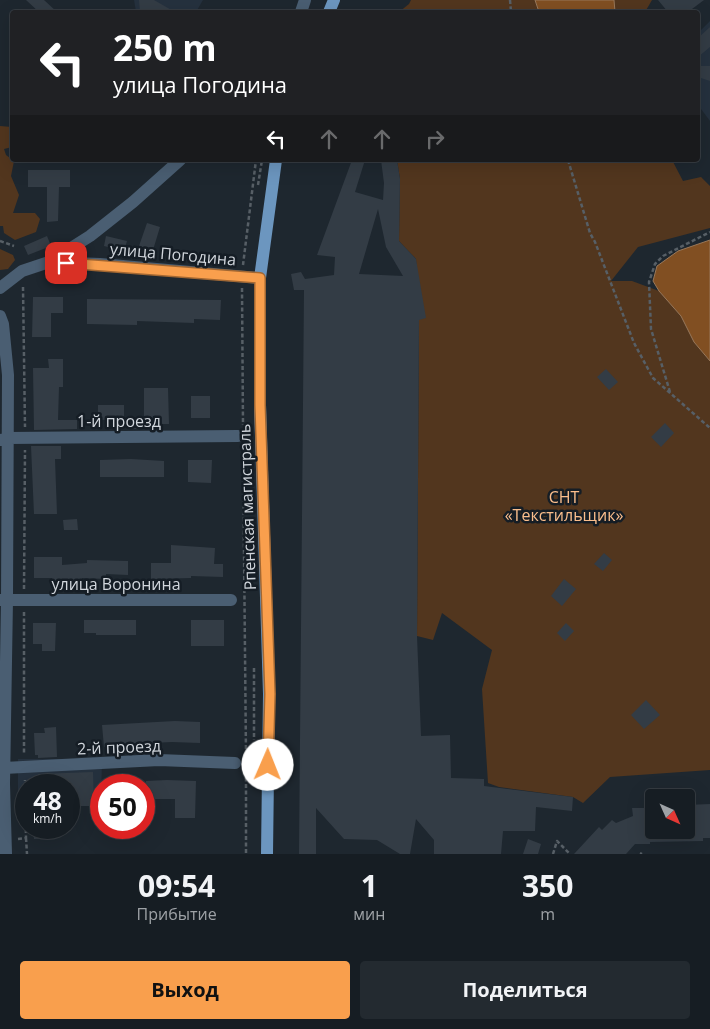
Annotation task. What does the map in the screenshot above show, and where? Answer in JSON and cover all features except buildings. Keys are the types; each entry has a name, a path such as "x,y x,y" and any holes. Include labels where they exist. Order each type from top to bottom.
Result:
{"main road":[{"name":"Рпенская магистраль","path":"267,854 270,694 260,405 260,278 276,162"}],"street":[{"path":"49,262 90,236 133,202 178,162"},
{"name":"улица Погодина","path":"0,288 22,271 49,262 100,264 260,278"},
{"path":"0,316 3,324 8,375 4,439 4,768 6,854"},
{"name":"1-й проезд","path":"4,439 242,436"},
{"name":"улица Воронина","path":"4,600 232,600"},
{"name":"2-й проезд","path":"4,768 159,760 235,764"}],"path":[{"path":"246,854 242,276 256,162"},
{"path":"569,162 590,233 634,343 653,378 710,428"},
{"path":"670,394 651,329 649,282 655,264 663,256 710,232"},
{"path":"0,241 14,246"},
{"path":"22,271 25,438 24,774"},
{"path":"26,839 27,854"},
{"path":"553,854 557,841 570,854"}],"shaded area":[{"path":"134,0 203,0 197,10 136,10"},
{"path":"535,0 614,0 615,10 538,10"},
{"path":"710,21 710,121 700,108 700,31"},
{"path":"710,240 710,361 694,342 681,316 659,291 653,281 657,266 678,251"},
{"path":"18,759 102,759 102,774 90,774 90,806 80,806 80,774 18,774"}],"green space":[{"path":"411,0 535,0 538,10 402,10"},
{"path":"614,0 652,0 646,10 615,10"},
{"path":"0,126 10,127 10,148 4,149 6,155 10,158 10,162 14,162 11,176 19,195 13,213 35,213 40,219 36,232 15,240 4,233 3,226 0,226"},
{"name":"СНТ «Текстильщик»","path":"397,162 673,162 683,181 701,177 710,186 710,228 638,247 611,281 632,281 659,291 681,316 694,342 710,361 710,770 610,777 583,803 573,797 499,787 488,783 482,689 492,650 442,613 433,640 417,636 419,320 416,259 399,241 400,179"},
{"path":"0,249 13,255 15,260 8,269 0,270"}],"route":[{"path":"66,263 100,264 260,278 260,405 270,694 268,765"}]}
